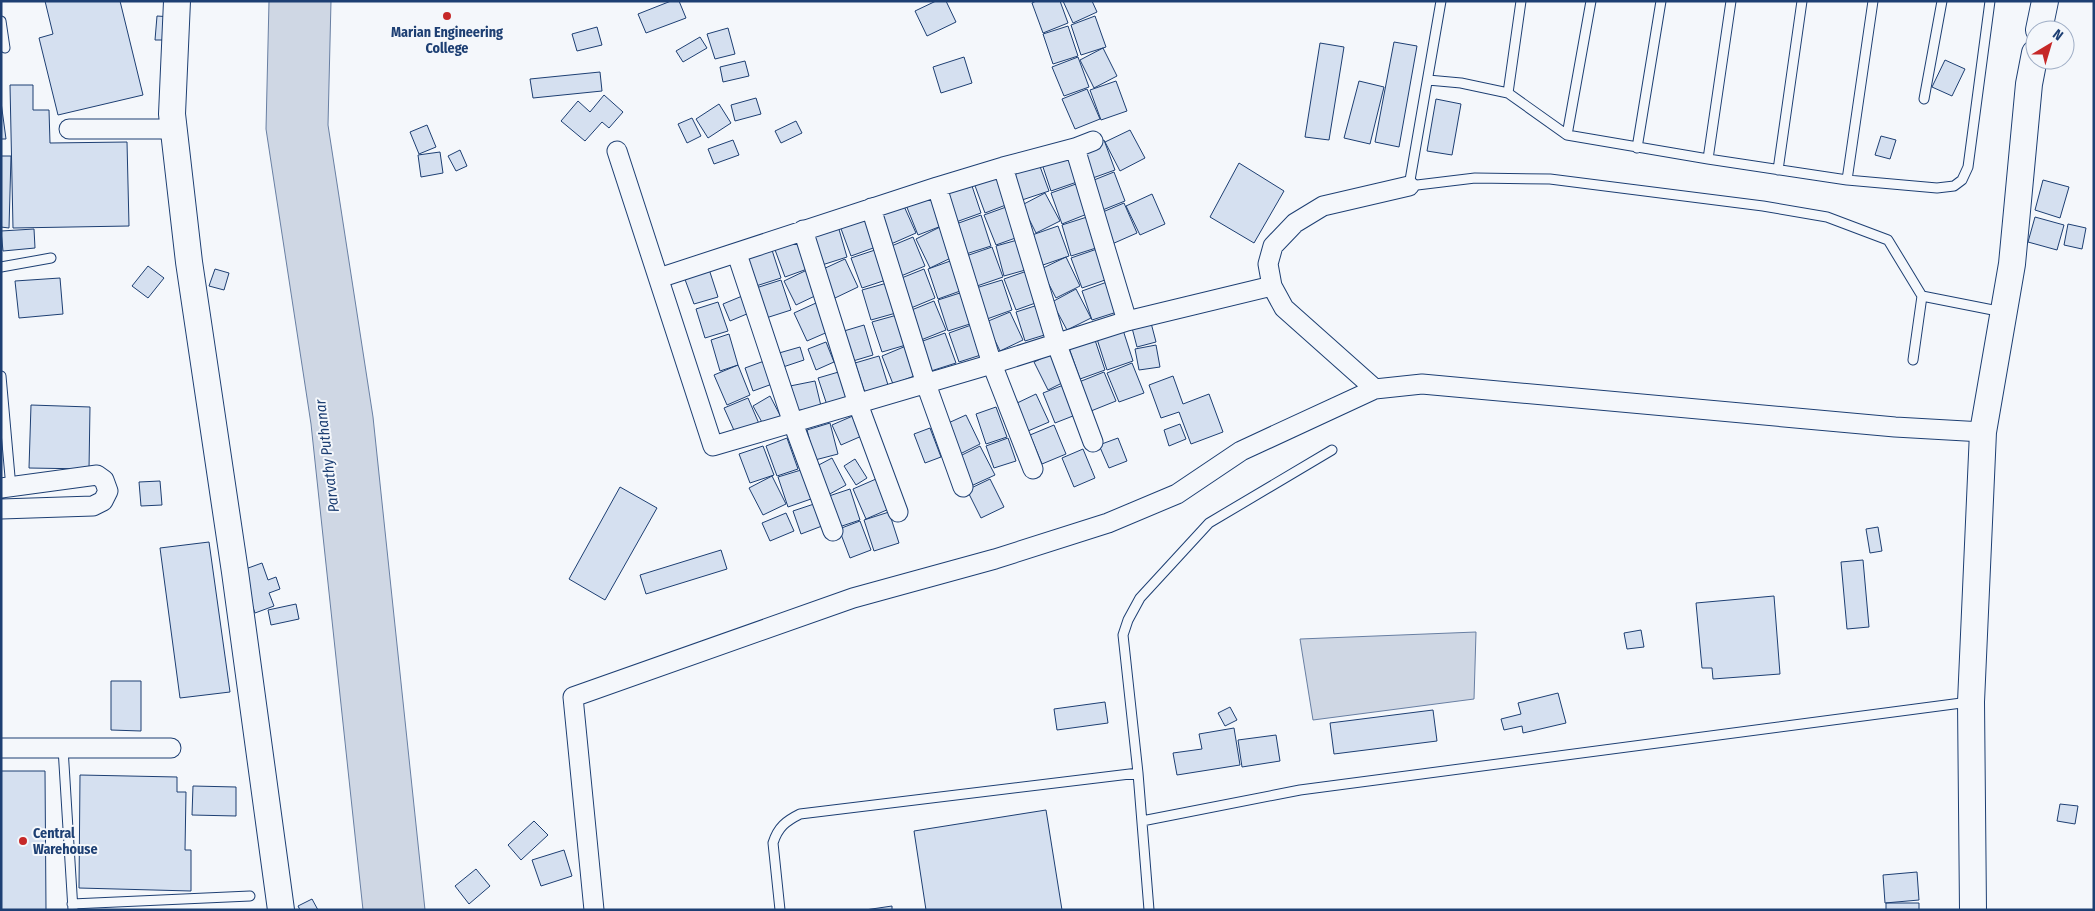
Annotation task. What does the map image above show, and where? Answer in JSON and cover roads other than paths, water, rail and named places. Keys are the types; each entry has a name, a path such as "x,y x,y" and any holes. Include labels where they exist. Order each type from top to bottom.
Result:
{"street":[{"path":"177,1 172,114 189,262 236,581 281,910"},
{"path":"2041,20 2045,1"},
{"path":"1973,910 1971,702 1983,432 2012,264 2032,70"},
{"path":"69,129 174,128"},
{"path":"659,278 937,187 1075,148 1093,140"},
{"path":"1075,148 1127,321"},
{"path":"616,151 713,446 926,384 1127,321 1272,286"},
{"path":"1003,167 1057,344 1093,442"},
{"path":"1375,389 1284,308 1272,286 1268,264 1273,246 1295,222 1323,206 1409,186"},
{"path":"937,187 992,364 1034,469"},
{"path":"871,208 926,384 963,487"},
{"path":"804,230 858,404 898,512"},
{"path":"737,254 793,423 833,532"},
{"path":"594,910 573,697 853,598 995,559 1108,523 1177,494 1240,451 1375,389 1422,384 1983,432"},
{"path":"1,509 93,506 103,501 108,491 104,480 97,475 6,488"},
{"path":"1,748 170,748"}],"lane":[{"path":"1441,1 1409,186 1475,178 1550,179 1763,206 1827,218 1888,240 1922,296 1913,360"},
{"path":"1508,93 1521,1"},
{"path":"1566,135 1591,1"},
{"path":"1637,148 1661,1"},
{"path":"1708,159 1731,1"},
{"path":"1778,170 1802,1"},
{"path":"1848,180 1873,1"},
{"path":"1924,99 1942,1"},
{"path":"1428,80 1461,83 1508,93 1566,135 1637,148 1848,180 1937,188 1954,186 1962,180 1968,167 1990,1"},
{"path":"1,21 5,48"},
{"path":"1,268 51,258"},
{"path":"1922,296 2004,312"},
{"path":"1,376 6,488"},
{"path":"1149,910 1138,773 1123,635 1128,620 1140,598 1209,523 1332,450"},
{"path":"1142,821 1300,790 1971,702"},
{"path":"63,748 72,907 250,896"},
{"path":"780,910 773,843 776,832 782,825 800,814 1138,773"}],"water":[{"name":"Parvathy Puthanar","path":"269,1 331,1 328,125 373,417 425,910 363,910 311,424 266,129"},
{"path":"1476,632 1474,699 1313,720 1300,639"}],"place":[{"name":"Marian Engineering College","path":"447,16"},
{"name":"Central Warehouse","path":"23,841"}]}
